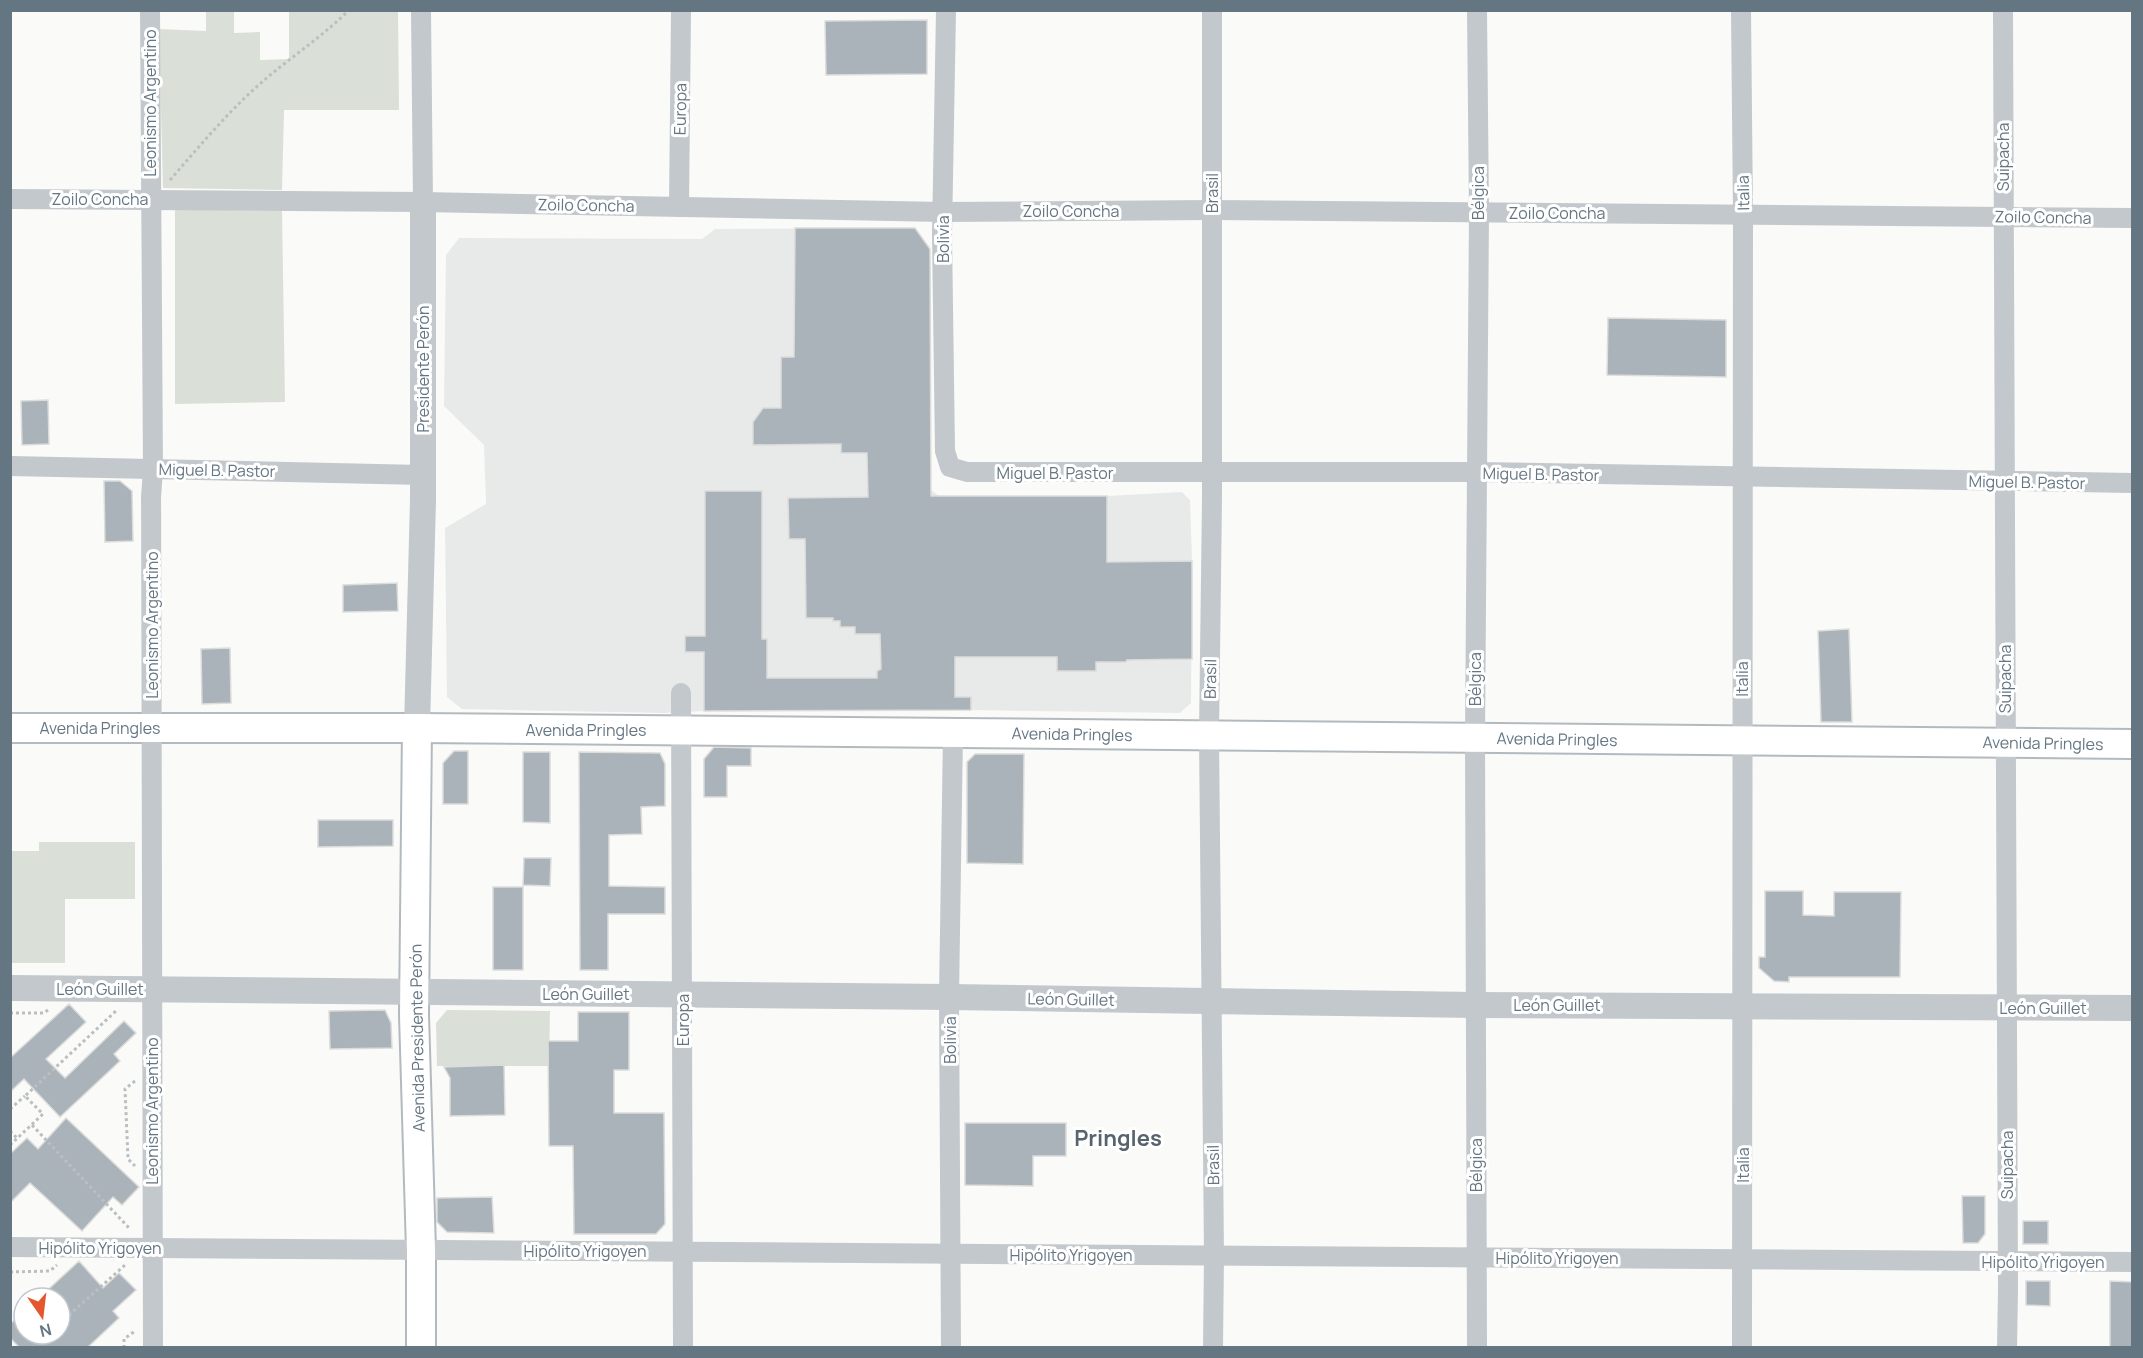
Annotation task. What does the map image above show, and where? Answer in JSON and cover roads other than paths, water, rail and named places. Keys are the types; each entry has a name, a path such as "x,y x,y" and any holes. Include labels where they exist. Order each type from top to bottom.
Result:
{"main road":[{"name":"Avenida Pringles","path":"10,728 417,728 2133,744"},
{"name":"Avenida Presidente Perón","path":"417,728 415,993 421,1347"}],"street":[{"name":"Leonismo Argentino","path":"150,10 153,469 151,989 153,1347"},
{"name":"Presidente Perón","path":"417,728 423,475 422,10"},
{"name":"Europa","path":"679,207 681,10"},
{"name":"Bolivia","path":"946,10 943,212 945,451 950,467"},
{"name":"Brasil","path":"1212,10 1209,735 1213,1347"},
{"name":"Bélgica","path":"1477,10 1479,212 1474,737 1477,1347"},
{"name":"Italia","path":"1741,10 1744,1006 1742,1347"},
{"name":"Suipacha","path":"2003,10 2007,1347"},
{"name":"Zoilo Concha","path":"10,199 423,202 943,212 1212,210 2133,218"},
{"name":"Miguel B. Pastor","path":"10,466 423,475"},
{"name":"Miguel B. Pastor","path":"950,467 967,472 1211,474 1476,472 2133,483"},
{"name":"Europa","path":"681,693 683,1347"},
{"name":"Bolivia","path":"951,1347 950,997 954,733"},
{"name":"León Guillet","path":"10,988 950,997 1475,1005 2133,1008"},
{"name":"Hipólito Yrigoyen","path":"10,1247 2133,1262"}],"district":[{"name":"Pringles","path":"1118,1138"}]}
